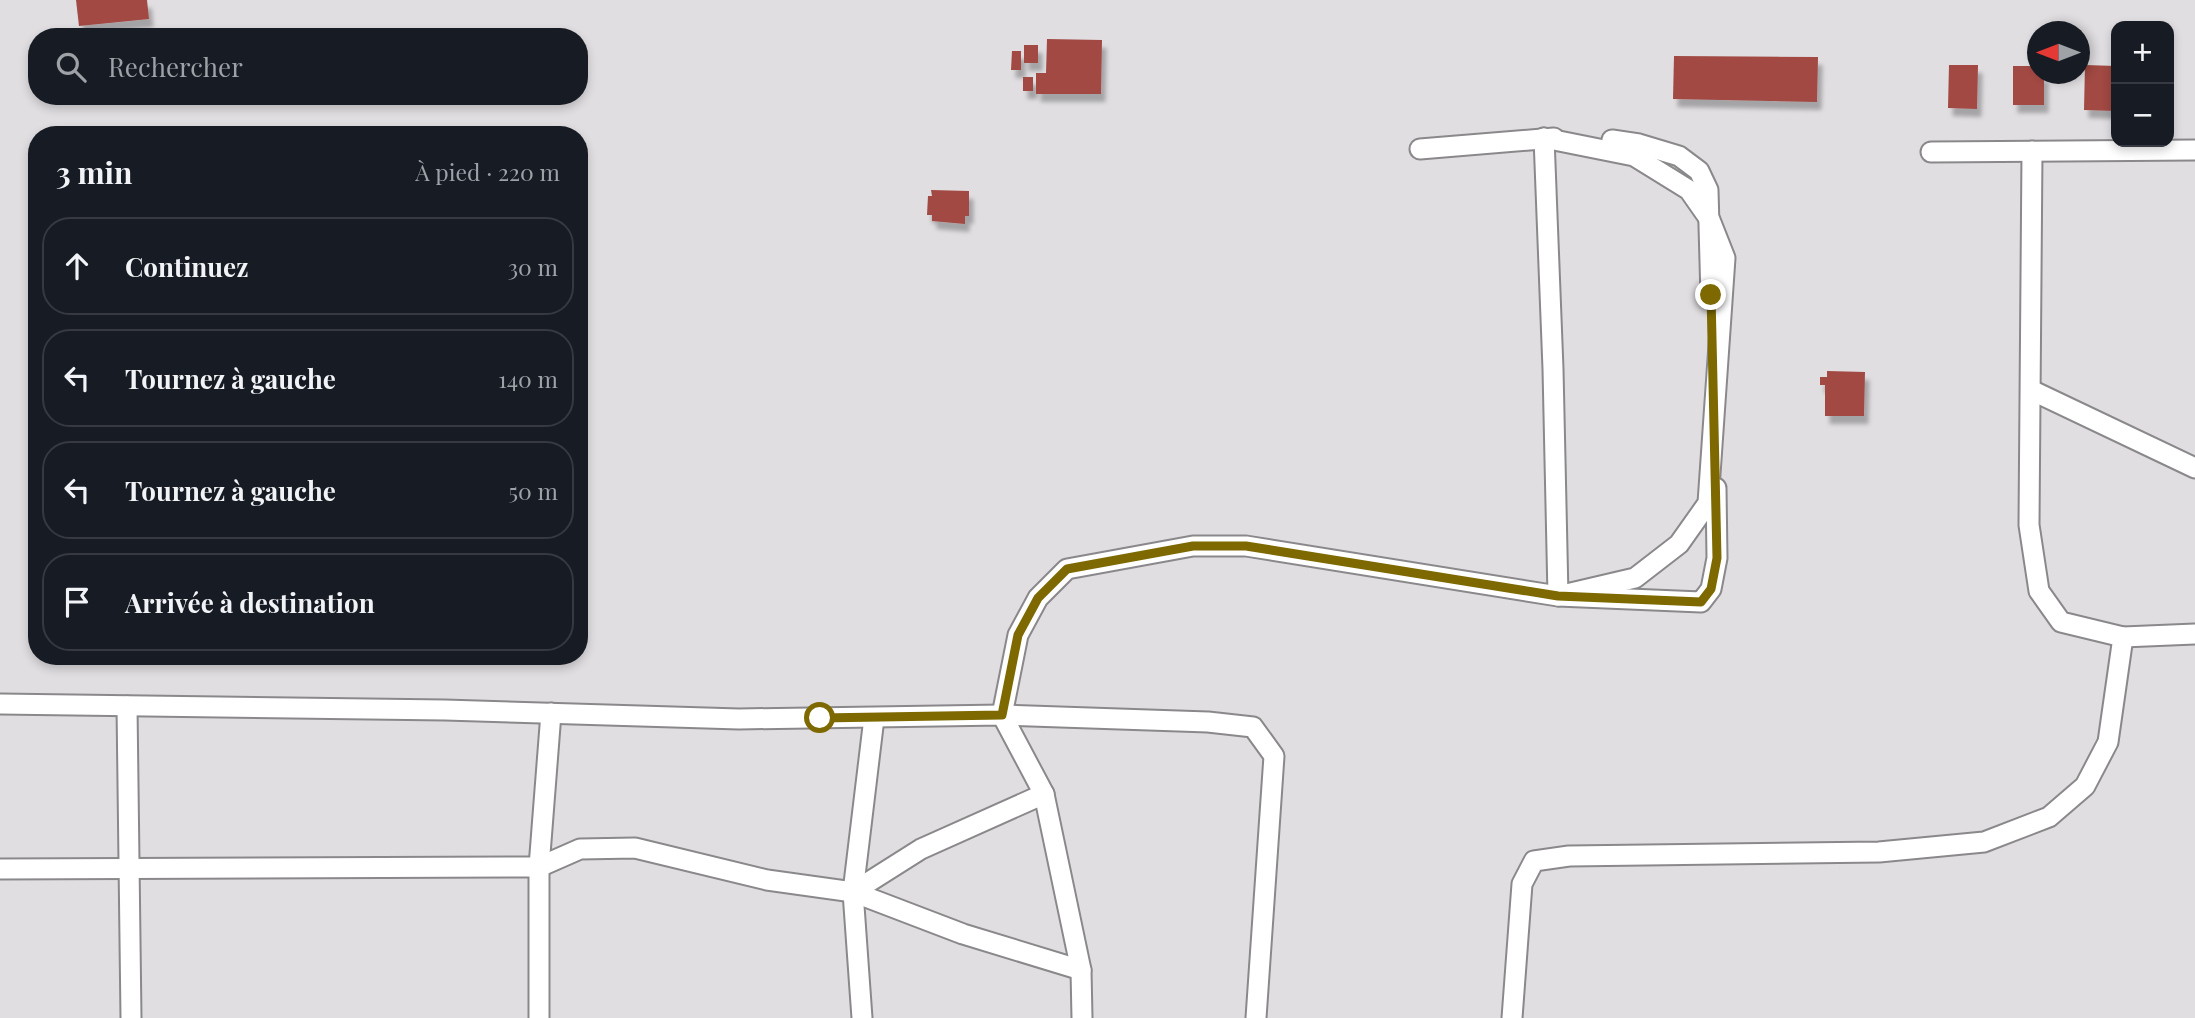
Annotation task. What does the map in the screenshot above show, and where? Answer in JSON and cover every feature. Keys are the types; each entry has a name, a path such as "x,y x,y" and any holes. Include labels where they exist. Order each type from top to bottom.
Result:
{"lane":[{"path":"1082,1018 1081,970 1044,794 1002,715 1018,635 1038,598 1067,569 1193,546 1246,546 1558,596 1701,602 1711,589 1717,558 1708,190 1699,171 1679,156 1639,144 1605,139 1544,138 1420,149"},
{"path":"1544,138 1634,156 1689,190 1710,220 1725,258 1708,503 1679,544 1635,578 1558,596"},
{"path":"1544,138 1558,596"},
{"path":"2032,150 2029,525 2039,591 2062,622 2123,637 2195,634"},
{"path":"1931,152 2195,150"},
{"path":"2031,390 2195,468"},
{"path":"1512,1018 1522,884 1534,862 1569,856 1879,852 1984,842 2049,817 2085,786 2108,743 2123,637"},
{"path":"0,704 551,713 739,719 1002,715 1209,722 1253,727 1274,756 1256,1018"},
{"path":"127,706 131,1018"},
{"path":"539,1018 539,867 551,713"},
{"path":"862,1018 853,892 874,718"},
{"path":"853,892 921,849 1044,794"},
{"path":"0,869 539,867 579,849 635,848 767,880 853,892 963,934 1081,970"}],"building":[{"path":"76,0 147,0 149,19 79,26"},
{"path":"1047,39 1102,40 1101,94 1036,94 1036,73 1046,73"},
{"path":"1024,45 1038,45 1038,63 1024,63"},
{"path":"1012,51 1021,51 1021,70 1011,70"},
{"path":"1674,56 1818,57 1817,102 1673,99"},
{"path":"1949,65 1978,65 1977,109 1948,108"},
{"path":"2090,65 2111,66 2111,111 2084,110 2085,84 2090,84"},
{"path":"2013,66 2027,66 2027,84 2044,84 2044,105 2013,105"},
{"path":"1023,77 1033,77 1033,91 1023,91"},
{"path":"931,190 969,191 969,216 965,216 965,224 932,221 932,215 927,215"},
{"path":"1827,371 1865,372 1864,416 1825,416 1825,385 1820,385 1820,377 1827,377"}],"route":[{"path":"820,718 1002,715 1018,635 1038,598 1067,569 1193,546 1246,546 1558,596 1701,602 1711,589 1717,558 1711,295"}]}
